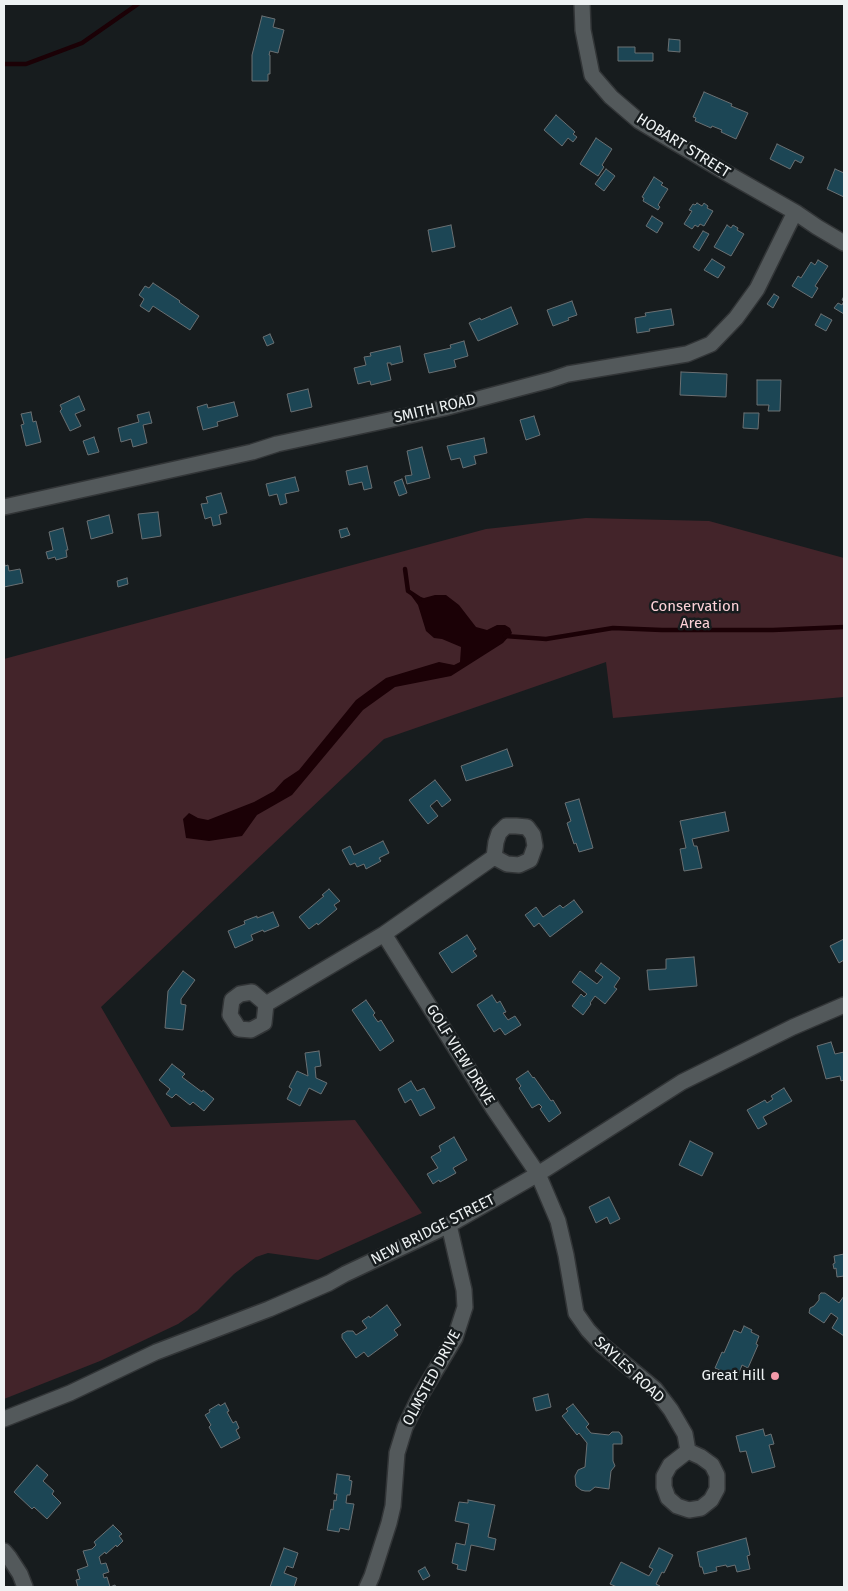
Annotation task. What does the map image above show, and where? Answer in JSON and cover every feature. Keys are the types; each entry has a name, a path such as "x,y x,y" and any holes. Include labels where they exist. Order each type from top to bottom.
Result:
{"street":[{"name":"HOBART STREET","path":"582,4 584,30 592,75 611,97 639,121 795,212 844,243"},
{"name":"SMITH ROAD","path":"4,507 252,452 277,444 444,408 568,374 687,354 711,344 736,318 757,289 795,212"},
{"path":"266,1004 384,934 494,857"},
{"name":"GOLF VIEW DRIVE","path":"384,934 493,1108 538,1174"},
{"name":"NEW BRIDGE STREET","path":"4,1419 70,1393 156,1352 269,1309 329,1283 449,1225 538,1174 682,1082 793,1026 844,1005"},
{"name":"SAYLES ROAD","path":"538,1174 558,1221 576,1313 602,1345 655,1389 671,1410 685,1434 688,1451"},
{"name":"OLMSTED DRIVE","path":"367,1587 389,1523 393,1506 397,1453 405,1427 455,1338 465,1307 464,1290 449,1225"},
{"path":"4,1551 20,1574 25,1587"}],"green space":[{"name":"Conservation Area","path":"586,518 709,521 844,558 844,697 613,718 606,662 384,739 101,1007 171,1127 355,1120 422,1213 318,1260 268,1253 256,1257 234,1274 197,1311 178,1324 100,1361 4,1399 4,659 486,529"}],"shaded area":[{"path":"410,594 424,598 446,595 459,605 476,627 487,630 497,625 505,625 510,628 512,633 503,643 451,676 395,687 363,710 292,795 257,815 242,836 209,841 186,838 183,819 189,813 198,818 208,820 254,802 274,791 284,780 299,770 356,700 386,678 439,662 454,665 460,662 461,647 442,639 434,638 426,631 418,605"}],"building":[{"path":"262,16 275,19 273,27 284,30 278,53 270,51 270,74 268,74 268,81 252,81 252,55"},
{"path":"669,39 680,40 680,52 668,51"},
{"path":"618,47 635,47 635,53 653,53 653,61 618,61"},
{"path":"704,92 748,113 736,139 721,132 722,130 712,126 711,128 695,121 696,118 693,117"},
{"path":"556,115 575,132 573,134 577,137 573,142 568,138 562,146 544,130"},
{"path":"596,138 612,149 602,165 604,167 598,176 580,164"},
{"path":"777,144 804,157 801,163 795,160 790,169 770,159"},
{"path":"606,169 615,176 604,191 595,184"},
{"path":"835,169 844,173 844,197 827,189"},
{"path":"654,177 663,183 661,185 668,189 658,205 660,207 658,210 643,201 644,198 642,197"},
{"path":"697,203 702,206 704,203 708,206 707,208 713,211 704,226 700,224 698,227 695,225 692,229 684,224 692,211 689,210 693,204"},
{"path":"652,216 663,223 657,233 646,226"},
{"path":"451,225 455,247 432,252 428,230"},
{"path":"727,225 731,228 733,225 744,234 731,256 714,247"},
{"path":"703,231 709,234 699,251 693,247"},
{"path":"712,259 725,267 718,278 704,270"},
{"path":"818,260 828,266 815,286 818,288 812,298 792,286 798,276 801,278 811,262 815,265"},
{"path":"153,283 199,316 190,330 153,306 149,312 140,306 144,299 139,295 145,286 149,288"},
{"path":"774,294 779,297 773,308 767,304"},
{"path":"572,301 577,315 553,326 547,310"},
{"path":"844,301 844,314 834,308 838,303 842,305"},
{"path":"511,307 518,324 478,341 469,323"},
{"path":"671,309 674,325 637,333 635,318 646,316 645,313"},
{"path":"821,314 832,320 826,331 815,325"},
{"path":"270,334 274,343 267,346 263,337"},
{"path":"464,341 468,356 454,360 456,367 429,373 424,354 451,348 450,345"},
{"path":"400,346 403,362 391,365 391,363 387,363 391,380 371,385 370,381 358,384 354,368 366,365 364,357 371,356 370,353"},
{"path":"681,372 727,374 726,397 680,395"},
{"path":"757,380 781,380 780,411 768,411 769,405 757,405"},
{"path":"308,389 312,407 291,412 287,394"},
{"path":"79,396 85,410 75,414 81,426 70,431 60,411 62,409 60,405"},
{"path":"234,402 238,416 217,422 218,426 203,430 197,407 207,404 208,408"},
{"path":"31,412 33,422 36,421 41,442 26,446 21,425 24,424 21,414"},
{"path":"149,412 152,423 143,425 147,443 133,447 131,439 121,442 118,428 139,422 137,415"},
{"path":"744,413 759,413 758,429 743,428"},
{"path":"534,416 540,435 526,440 520,420"},
{"path":"94,437 99,452 88,455 83,441"},
{"path":"484,438 487,453 474,456 476,464 463,468 460,458 451,460 447,446"},
{"path":"422,447 430,478 407,484 405,476 412,475 407,451"},
{"path":"367,466 372,488 364,490 362,482 349,485 346,471"},
{"path":"295,477 299,491 285,494 287,503 280,505 277,494 269,496 266,484"},
{"path":"402,479 407,493 399,496 394,482"},
{"path":"221,493 227,513 219,515 221,524 213,526 211,517 205,519 201,504 208,503 206,497"},
{"path":"158,512 161,536 142,539 138,514"},
{"path":"109,515 113,533 91,539 87,521"},
{"path":"63,528 68,550 66,550 67,557 56,560 55,557 48,559 46,552 53,550 49,532"},
{"path":"347,528 350,535 341,538 339,530"},
{"path":"4,560 5,566 8,565 9,571 20,569 23,583 4,587"},
{"path":"127,578 128,584 118,587 117,581"},
{"path":"507,749 513,766 466,781 461,766"},
{"path":"435,780 451,800 442,807 437,800 430,806 438,816 428,824 409,800"},
{"path":"579,799 593,848 579,852 576,843 574,844 567,823 571,821 565,803"},
{"path":"725,812 729,831 692,839 694,846 697,846 702,868 684,871 680,849 686,848 680,821"},
{"path":"383,841 389,853 379,858 381,861 366,869 364,864 357,867 355,863 350,865 342,850 350,846 354,855"},
{"path":"329,889 340,901 334,905 337,909 318,925 317,923 309,929 299,917 324,896 322,895"},
{"path":"574,900 583,912 550,937 539,923 534,927 525,915 536,907 543,917 560,905 563,908"},
{"path":"273,912 279,926 251,935 253,940 235,948 228,931 245,924 244,921"},
{"path":"467,935 476,949 473,951 477,956 452,973 439,953"},
{"path":"844,939 844,960 839,963 830,946"},
{"path":"694,957 697,986 649,990 647,970 666,969 666,959"},
{"path":"601,963 620,978 614,987 617,989 605,1004 595,996 583,1015 572,1006 581,994 584,997 587,994 572,982 580,971 597,984 603,977 595,971"},
{"path":"183,971 195,980 181,999 181,1004 186,1005 183,1030 165,1028 168,991"},
{"path":"492,995 497,1003 500,1001 506,1012 503,1013 508,1020 515,1016 521,1025 505,1035 500,1028 494,1032 477,1005"},
{"path":"366,1000 375,1013 373,1015 378,1022 381,1020 394,1041 380,1051 352,1010"},
{"path":"831,1042 835,1054 844,1052 844,1080 841,1081 840,1076 826,1079 817,1046"},
{"path":"319,1051 321,1066 315,1067 316,1078 327,1083 321,1094 309,1088 300,1106 287,1099 292,1089 289,1087 297,1071 308,1076 305,1053"},
{"path":"172,1064 185,1074 182,1077 214,1099 204,1111 193,1102 190,1105 176,1094 172,1098 166,1094 170,1089 159,1080"},
{"path":"528,1071 551,1101 553,1100 561,1113 549,1122 540,1109 542,1107 539,1104 532,1108 519,1088 521,1086 516,1079"},
{"path":"411,1081 417,1091 424,1088 435,1108 420,1116 411,1099 405,1103 398,1089"},
{"path":"784,1088 792,1101 763,1117 767,1124 758,1129 747,1110 765,1100 767,1103 773,1099 771,1096"},
{"path":"454,1137 467,1160 453,1168 456,1173 433,1184 427,1174 438,1168 431,1157 441,1151 439,1146"},
{"path":"690,1141 713,1153 702,1176 679,1165"},
{"path":"609,1197 620,1219 610,1224 607,1217 596,1223 589,1207"},
{"path":"844,1254 844,1276 837,1277 836,1268 834,1269 833,1264 835,1263 834,1256"},
{"path":"821,1293 825,1293 839,1303 844,1296 844,1336 832,1328 838,1318 831,1313 824,1323 809,1313 810,1308 819,1300"},
{"path":"387,1305 401,1325 394,1330 398,1335 368,1357 364,1352 356,1358 342,1338 342,1334 347,1331 353,1331 356,1335 367,1328 362,1321 369,1316 370,1318"},
{"path":"744,1326 759,1336 756,1344 758,1345 748,1368 742,1365 736,1381 720,1374 722,1371 715,1368 734,1330 741,1333"},
{"path":"548,1394 551,1407 536,1411 533,1398"},
{"path":"225,1403 233,1423 236,1421 239,1428 236,1430 240,1438 221,1448 209,1427 211,1425 205,1415 219,1404 220,1406"},
{"path":"573,1404 589,1424 586,1427 591,1433 609,1435 612,1432 619,1432 622,1436 622,1444 613,1444 613,1461 615,1466 611,1471 609,1489 595,1487 590,1491 585,1491 576,1486 575,1476 578,1470 585,1467 587,1443 579,1433 577,1435 562,1416 568,1411 566,1409"},
{"path":"763,1429 765,1436 771,1434 774,1444 769,1445 775,1467 752,1473 746,1451 740,1452 736,1436"},
{"path":"37,1465 48,1475 43,1481 54,1491 52,1494 61,1503 47,1519 34,1507 32,1509 14,1492"},
{"path":"337,1474 350,1476 349,1480 352,1481 350,1495 347,1495 346,1503 354,1504 349,1530 340,1528 339,1532 327,1530 331,1509 333,1510 334,1500 336,1501 337,1494 334,1494"},
{"path":"468,1500 495,1505 488,1537 496,1539 494,1550 471,1545 466,1571 457,1569 458,1565 452,1563 456,1543 465,1545 469,1524 455,1521 459,1502 468,1503"},
{"path":"113,1525 122,1534 119,1536 123,1541 117,1547 116,1545 106,1554 105,1552 99,1557 101,1564 106,1563 109,1572 103,1574 104,1578 107,1577 110,1587 78,1587 76,1580 80,1579 77,1570 88,1566 83,1551 92,1549 96,1545 94,1542"},
{"path":"746,1538 750,1555 747,1556 750,1569 737,1572 735,1565 727,1567 726,1565 716,1567 717,1571 704,1574 702,1567 700,1567 697,1552"},
{"path":"284,1548 298,1553 293,1568 287,1566 284,1573 297,1578 294,1587 270,1587"},
{"path":"659,1548 673,1555 656,1584 660,1587 617,1587 610,1584 621,1562 649,1576 653,1569 649,1567"},
{"path":"425,1567 430,1576 423,1580 418,1571"}],"waterway":[{"path":"4,64 26,64 82,43 138,4"},
{"path":"405,569 408,591 420,599"},
{"path":"505,636 546,639 613,628 773,630 844,627"}],"place":[{"name":"Great Hill","path":"775,1376"}]}
